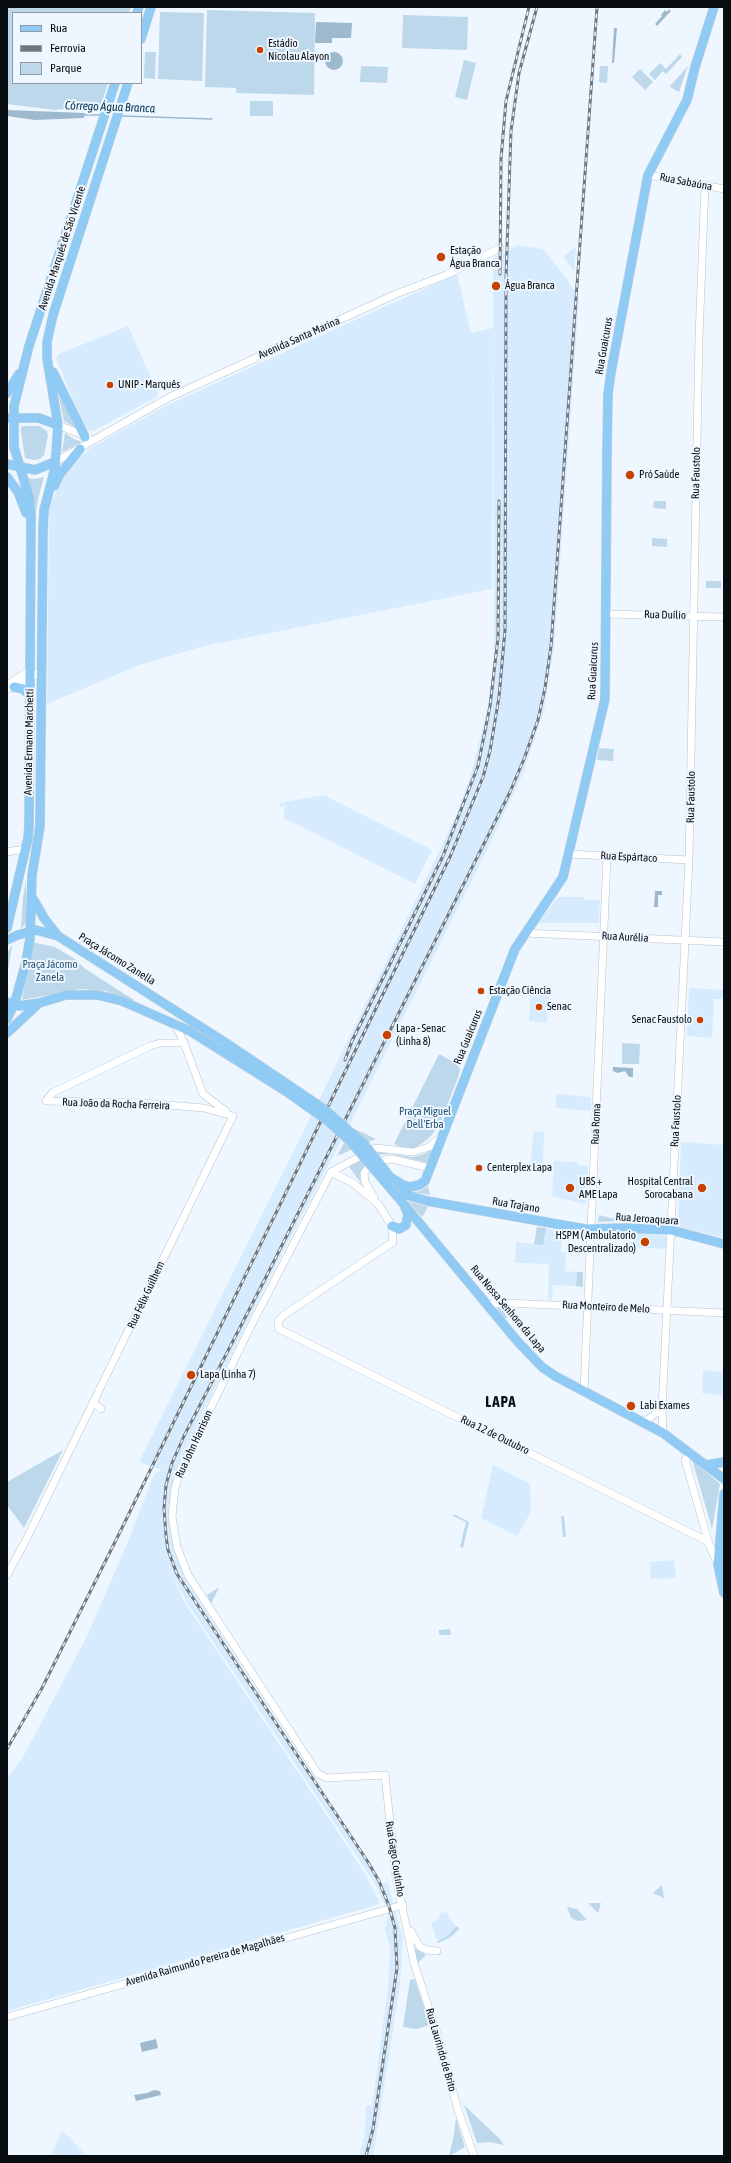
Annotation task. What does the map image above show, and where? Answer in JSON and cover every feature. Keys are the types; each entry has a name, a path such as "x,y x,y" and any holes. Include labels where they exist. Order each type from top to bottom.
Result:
{"main road":[{"path":"142,36 151,7"},
{"name":"Rua Guaicurus","path":"409,1191 425,1181 515,949 561,882 569,854 605,699 608,394 648,174 687,100 714,7"},
{"name":"Avenida Marquês de São Vicente","path":"19,467 14,447 10,418 38,315 115,84"},
{"name":"Avenida Marquês de São Vicente","path":"55,462 58,425 49,368 47,342 53,315 128,84"},
{"path":"7,393 24,367"},
{"path":"49,368 56,377 85,437"},
{"path":"10,418 39,418 58,425"},
{"path":"46,499 60,474 80,449"},
{"path":"7,464 35,470 55,462"},
{"name":"Avenida Ermano Marchetti","path":"7,1018 10,1004 24,972 30,931 34,863 40,826 42,529 46,499 55,462"},
{"name":"Avenida Ermano Marchetti","path":"7,928 29,826 31,515 29,497 19,467"},
{"path":"8,481 24,503 30,536"},
{"path":"9,687 23,689 29,695"},
{"path":"31,895 44,918 58,936"},
{"path":"7,940 30,931"},
{"name":"Praça Jácomo Zanella","path":"30,931 42,931 58,936 296,1088 324,1109 364,1145 390,1177 403,1185 409,1191"},
{"path":"10,1004 39,1003 66,995 98,995 122,1001 174,1023"},
{"path":"7,1033 39,1003"},
{"name":"Rua Nossa Senhora da Lapa","path":"174,1023 190,1031 288,1092 328,1121 351,1142 488,1304 518,1342 542,1367 554,1376 663,1433 692,1453 724,1479"},
{"name":"Rua Trajano","path":"409,1191 437,1202 591,1229"},
{"path":"392,1226 399,1229 408,1223 408,1214 404,1204"},
{"name":"Rua Jeroaquara","path":"591,1229 627,1228 671,1230 724,1244"},
{"path":"707,1465 724,1462"},
{"path":"724,1494 718,1565 724,1592"}],"street":[{"name":"Rua Sabaúna","path":"648,174 724,189"},
{"name":"Rua Faustolo","path":"663,1433 662,1409 689,860 699,337 705,185"},
{"name":"Avenida Santa Marina","path":"55,462 80,449 102,434 168,398 396,294 446,275 500,248"},
{"path":"58,425 85,437"},
{"name":"Avenida Santa Marina","path":"85,437 102,434"},
{"name":"Rua Duílio","path":"607,614 724,617"},
{"path":"9,687 29,674 42,671"},
{"path":"7,852 25,849"},
{"name":"Rua Espártaco","path":"569,854 689,860"},
{"name":"Rua Roma","path":"584,1391 605,936 607,857"},
{"name":"Rua Aurélia","path":"525,933 724,942"},
{"path":"174,1023 184,1042 203,1094 233,1116"},
{"name":"Rua João da Rocha Ferreira","path":"184,1042 160,1043 150,1046 52,1093 46,1101 143,1103 204,1108 233,1116"},
{"name":"Rua Félix Guilhem","path":"7,1575 26,1540 92,1402 233,1116"},
{"path":"331,1172 376,1148 413,1152 429,1147 442,1136"},
{"path":"392,1226 365,1182 364,1175 367,1169 384,1160 392,1159 430,1168"},
{"path":"331,1172 353,1183 378,1204"},
{"name":"Rua John Harrison","path":"331,1172 255,1318 181,1468 175,1488 172,1516 177,1547 188,1575 318,1774 328,1778 385,1774"},
{"name":"Rua 12 de Outubro","path":"392,1226 392,1242 284,1315 278,1321 279,1329 698,1536 709,1544"},
{"name":"Rua Monteiro de Melo","path":"488,1304 507,1303 587,1306 724,1313"},
{"path":"92,1402 101,1409"},
{"path":"644,1422 662,1409"},
{"path":"692,1453 686,1460 709,1544 718,1565"},
{"name":"Rua Gago Coutinho","path":"385,1774 396,1878 410,1943"},
{"name":"Avenida Raimundo Pereira de Magalhães","path":"7,2017 402,1905"},
{"path":"406,1922 420,1947 427,1950 437,1951"},
{"name":"Rua Laurindo de Brito","path":"410,1943 415,1974 436,2030 458,2110 474,2156"},
{"path":"415,1974 418,1966"}],"shaded area":[{"path":"669,9 671,11 657,26 655,24 662,16 661,15 665,10 667,12"},
{"path":"316,22 352,23 351,38 332,38 332,43 315,43"},
{"path":"614,28 617,28 614,63 612,63"},
{"path":"334,52 340,55 343,61 340,67 334,70 328,67 325,61 328,55"},
{"path":"7,110 85,113 84,118 35,120 7,116"},
{"path":"517,245 543,249 565,276 579,298 554,647 544,710 524,771 488,848 350,1124 274,1269 183,1452 174,1476 169,1508 169,1523 174,1550 184,1577 381,1883 388,1883 403,1939 400,1985 373,2156 359,2156 365,2134 366,2106 372,2106 388,1988 390,1949 385,1929 388,1916 386,1908 374,1882 188,1604 168,1567 186,1605 334,1826 365,1874 380,1904 7,2011 7,1778 23,1757 87,1636 129,1539 154,1474 162,1470 139,1462 320,1098 439,852 457,813 471,774 489,703 494,654 493,258"},
{"path":"576,246 574,271 563,257"},
{"path":"457,274 471,333 493,328 492,589 204,646 137,666 47,704 49,508 62,476 74,462 89,449 167,405"},
{"name":"UNIP - Marquês","path":"128,326 158,393 157,397 93,431 89,431 84,426 56,359 59,354"},
{"path":"324,795 432,850 415,884 284,818 285,813 283,812 286,806 280,807 279,803"},
{"path":"655,891 662,891 662,895 658,895 658,907 654,907"},
{"path":"558,897 584,897 585,900 600,900 599,923 538,923"},
{"name":"Senac Faustolo","path":"689,988 723,990 723,999 714,999 712,1038 688,1036 687,1034"},
{"name":"Senac","path":"530,994 549,994 547,1023 529,1021"},
{"path":"613,1067 633,1068 633,1077 629,1077 625,1071 618,1073 613,1071"},
{"path":"556,1094 591,1097 591,1111 556,1108"},
{"path":"534,1131 544,1132 543,1166 530,1165"},
{"name":"Hospital Central Sorocabana","path":"681,1143 724,1145 724,1238 680,1227 678,1224"},
{"name":"UBS + AME Lapa","path":"554,1161 577,1162 577,1165 588,1166 586,1203 584,1204 552,1196"},
{"path":"537,1227 562,1231 561,1252 566,1252 565,1271 577,1272 576,1286 553,1285 552,1300 548,1300 549,1264 515,1263 516,1242 534,1244"},
{"name":"HSPM ( Ambulatorio Descentralizado)","path":"624,1233 663,1235 666,1238 666,1249 624,1247"},
{"path":"703,1370 724,1372 724,1396 702,1393"},
{"path":"493,1465 530,1484 531,1512 517,1536 481,1518"},
{"path":"674,1560 676,1578 651,1579 650,1562"},
{"path":"441,1911 449,1914 448,1916 459,1929 449,1939 438,1943 431,1923 439,1919"},
{"path":"156,2039 158,2048 142,2052 140,2043"},
{"path":"154,2090 160,2091 161,2095 136,2101 134,2095 147,2093"},
{"path":"62,2130 72,2140 86,2156 51,2156"}],"green space":[{"path":"7,7 131,7 129,12 12,12 12,84 108,84 101,105 55,110 7,104"},
{"name":"Estádio Nicolau Alayon","path":"207,10 315,13 314,95 236,93 236,88 205,87"},
{"path":"160,12 204,13 202,81 158,79"},
{"path":"403,15 468,17 467,50 402,48"},
{"path":"145,52 156,52 155,79 144,78"},
{"path":"680,54 682,57 666,74 663,71 655,80 649,74 660,63 666,69"},
{"path":"464,60 476,63 467,100 455,97"},
{"path":"361,66 388,67 387,83 360,82"},
{"path":"600,66 608,66 607,83 599,82"},
{"path":"688,66 679,92 670,87 670,86"},
{"path":"640,69 653,82 645,90 632,77"},
{"path":"250,101 273,101 273,116 250,116"},
{"path":"58,392 76,428 64,421"},
{"path":"39,426 47,431 48,436 44,455 40,459 33,460 25,458 21,432 21,427"},
{"path":"65,433 82,442 62,452"},
{"path":"44,477 38,499 34,526 26,478 35,479"},
{"path":"654,501 666,501 666,509 653,508"},
{"path":"652,538 667,539 667,547 652,546"},
{"path":"706,581 721,581 721,588 706,588"},
{"path":"599,748 614,749 613,761 597,760"},
{"path":"26,880 26,923 21,929 23,898"},
{"name":"Praça Jácomo Zanela","path":"32,942 55,947 75,959 84,968 134,1000 132,1003 106,991 80,989 22,1000"},
{"path":"12,945 10,959 7,975 7,953"},
{"path":"622,1043 640,1044 639,1064 622,1064"},
{"name":"Praça Miguel Dell'Erba","path":"439,1054 457,1064 460,1069 459,1075 439,1126 428,1139 415,1148 408,1150 394,1144"},
{"name":"Praça Miguel Dell'Erba","path":"355,1129 376,1139 337,1156 344,1143"},
{"name":"Praça Miguel Dell'Erba","path":"434,1148 428,1163 391,1154 380,1155 362,1170 360,1178 363,1186 350,1168 351,1165 377,1152 413,1157 424,1154"},
{"path":"428,1186 430,1195 413,1192 420,1191"},
{"path":"408,1201 428,1207 422,1217 414,1208"},
{"path":"599,1215 623,1221 598,1222"},
{"path":"537,1227 546,1228 543,1245 534,1244"},
{"path":"577,1272 583,1272 583,1287 576,1286"},
{"path":"498,1307 507,1308 506,1321 498,1310"},
{"path":"63,1450 24,1528 7,1505 7,1482"},
{"path":"692,1460 720,1484 712,1529 700,1487"},
{"path":"454,1514 469,1522 463,1548 460,1547 466,1522 453,1516"},
{"path":"561,1516 564,1516 566,1537 563,1537"},
{"path":"219,1588 211,1604 207,1595"},
{"path":"450,1629 451,1635 439,1635 439,1630"},
{"path":"662,1885 664,1898 653,1893"},
{"path":"589,1903 601,1903 598,1913 589,1904"},
{"path":"567,1907 577,1909 587,1920 578,1921 571,1918"},
{"path":"457,1926 459,1929 453,1935 438,1943 437,1942 446,1937"},
{"path":"414,1948 426,1955 418,1963"},
{"path":"410,1980 415,1980 430,2025 416,2029 403,2027"},
{"path":"464,2105 500,2139 504,2145 490,2142 477,2143"},
{"path":"456,2118 465,2147 449,2156 454,2135"}],"waterway":[{"name":"Córrego Água Branca","path":"84,115 100,115"},
{"name":"Córrego Água Branca","path":"122,116 212,119"}],"railway":[{"path":"500,274 501,159 506,101 529,7"},
{"path":"506,278 511,131 519,73 537,7"},
{"path":"366,2156 373,2129 397,1968 395,1928 389,1906 379,1881 368,1862 177,1574 168,1550 166,1536 164,1508 166,1485 172,1463 184,1436 266,1277 510,792 538,720 545,688 551,646 597,7"},
{"path":"7,1749 42,1688 119,1534 450,857 483,777 490,751 499,697 505,630 506,283"},
{"path":"345,1060 352,1041 443,856 478,766 490,706 498,638 499,501"}],"place":[{"name":"Estádio Nicolau Alayon","path":"260,50"},
{"name":"Estação Água Branca","path":"441,257"},
{"name":"Água Branca","path":"496,286"},
{"name":"UNIP - Marquês","path":"110,385"},
{"name":"Pró Saúde","path":"630,475"},
{"name":"Estação Ciência","path":"481,991"},
{"name":"Senac","path":"539,1007"},
{"name":"Senac Faustolo","path":"700,1020"},
{"name":"Lapa - Senac (Linha 8)","path":"387,1035"},
{"name":"Centerplex Lapa","path":"479,1168"},
{"name":"UBS + AME Lapa","path":"570,1188"},
{"name":"Hospital Central Sorocabana","path":"702,1188"},
{"name":"HSPM ( Ambulatorio Descentralizado)","path":"645,1242"},
{"name":"Lapa (Linha 7)","path":"191,1375"},
{"name":"Labi Exames","path":"631,1406"}],"district":[{"name":"LAPA","path":"501,1402"}]}
